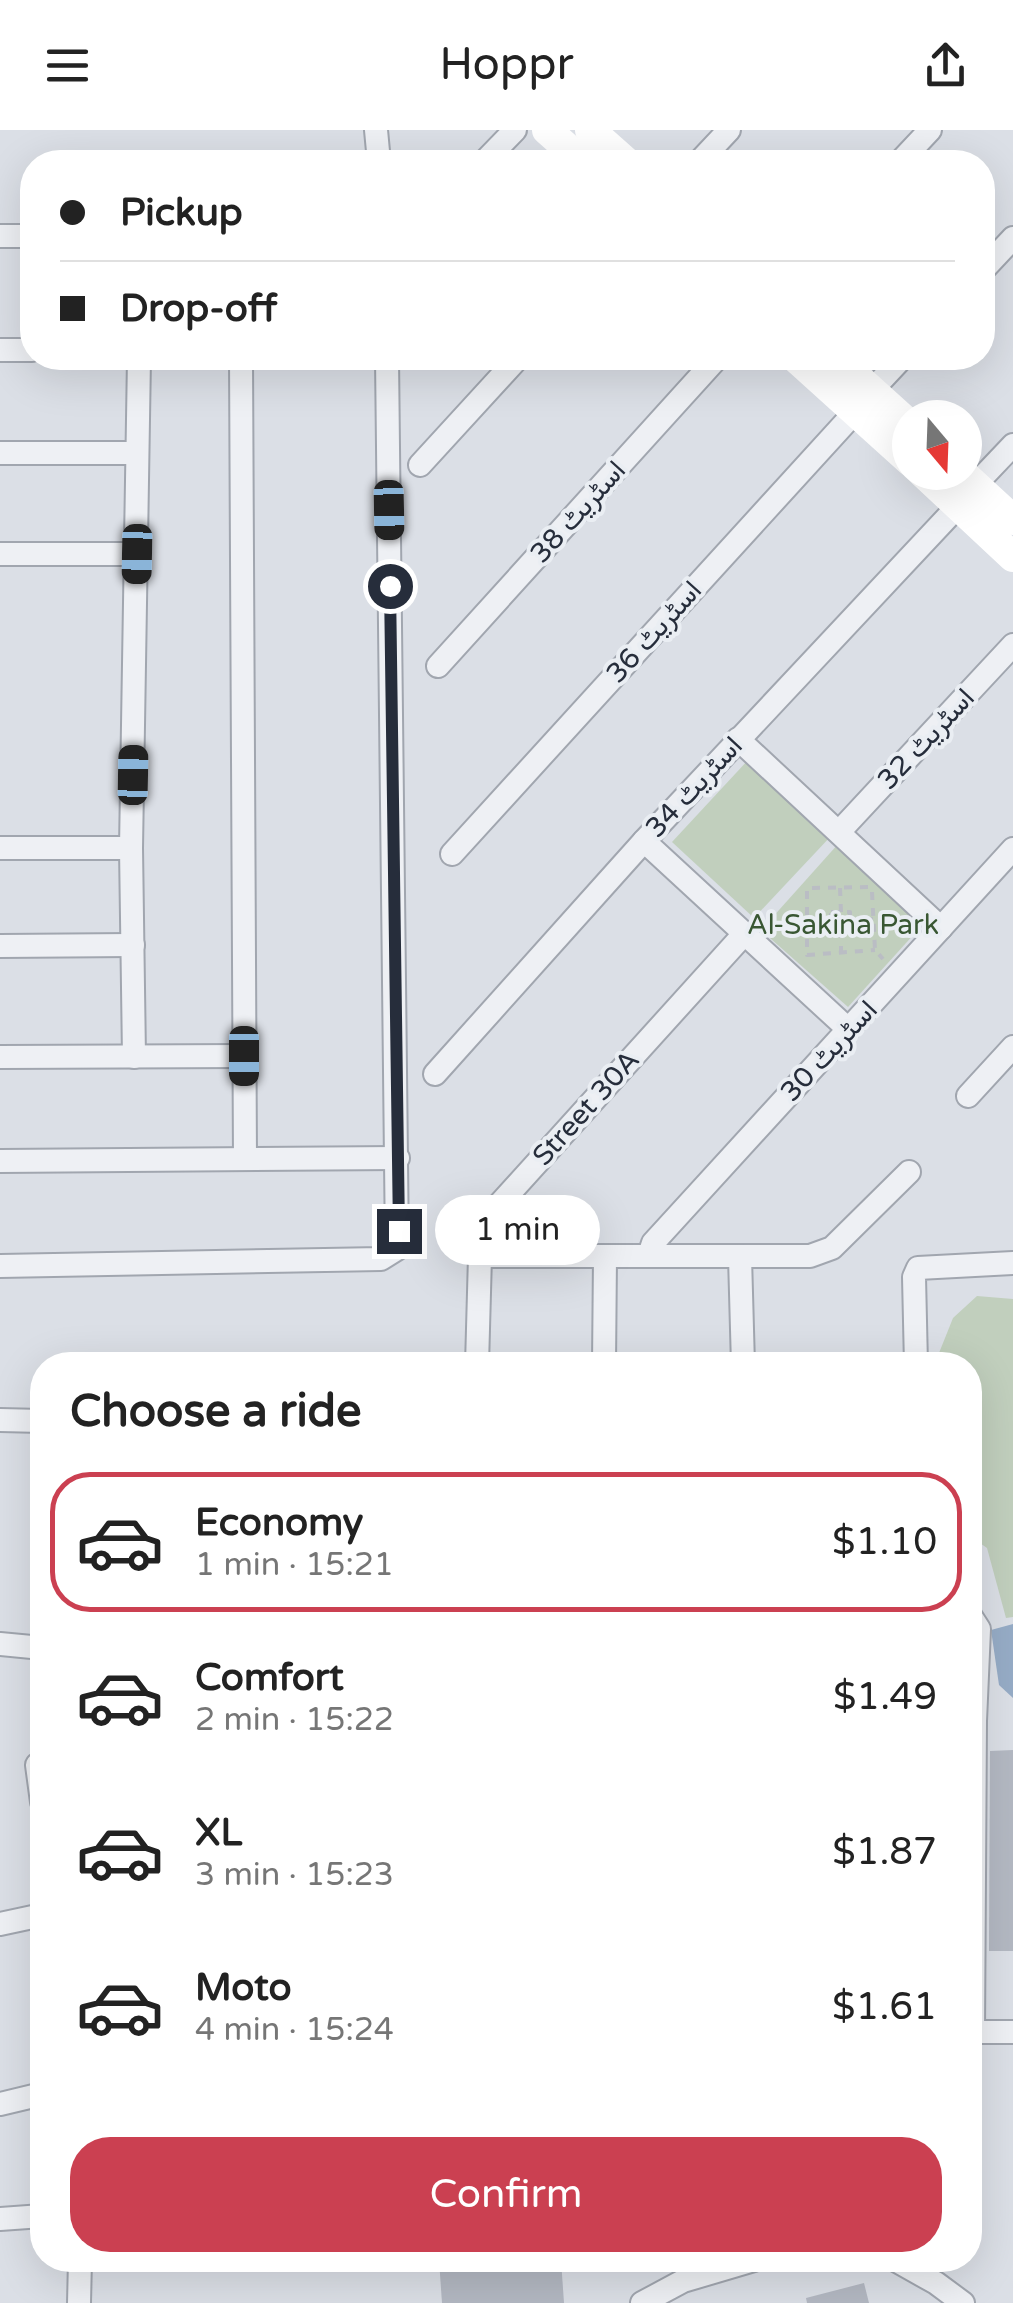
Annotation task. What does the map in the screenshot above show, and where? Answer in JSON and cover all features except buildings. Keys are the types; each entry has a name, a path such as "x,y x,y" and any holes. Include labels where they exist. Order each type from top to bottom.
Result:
{"street":[{"path":"495,150 514,130"},
{"path":"547,130 570,150"},
{"path":"590,130 612,150"},
{"path":"710,150 729,130"},
{"path":"911,150 930,130"},
{"path":"995,257 1013,238"},
{"path":"134,1056 131,848 139,370"},
{"path":"240,370 245,1159"},
{"path":"0,1266 381,1259 397,1250 387,370"},
{"path":"420,465 507,370"},
{"name":"اسٹریٹ 38","path":"438,666 707,370"},
{"path":"818,370 892,416"},
{"path":"844,370 892,438"},
{"name":"اسٹریٹ 36","path":"452,854 891,370"},
{"name":"اسٹریٹ 34","path":"982,473 1013,445"},
{"path":"0,453 137,453"},
{"name":"اسٹریٹ 34","path":"435,1074 963,490"},
{"path":"966,490 1013,557"},
{"path":"968,490 1013,520"},
{"path":"0,554 137,554"},
{"name":"اسٹریٹ 32","path":"839,832 1013,645"},
{"path":"738,739 941,928"},
{"path":"644,841 848,1029"},
{"path":"0,848 131,848"},
{"name":"اسٹریٹ 30","path":"649,1256 653,1243 1013,849"},
{"name":"Street 30A","path":"476,1352 480,1256 487,1218 745,933"},
{"path":"0,946 133,946"},
{"path":"968,1096 1013,1047"},
{"path":"0,1057 244,1056"},
{"path":"0,1161 398,1158"},
{"path":"480,1256 810,1256 832,1248 908,1172"},
{"path":"604,1256 604,1352"},
{"path":"740,1257 743,1352"},
{"path":"916,1352 914,1277 918,1268 1013,1262"},
{"path":"0,1420 30,1420"},
{"path":"0,1644 30,1647"},
{"path":"0,1924 30,1918"},
{"path":"982,2032 1013,2032"},
{"path":"0,2104 30,2097"},
{"path":"0,2219 30,2217"},
{"path":"79,2303 80,2272"},
{"path":"642,2303 683,2281 713,2272"},
{"path":"916,2272 963,2303"}],"path":[{"path":"872,887 875,950 807,955 807,888 840,888 872,887"},
{"path":"840,888 841,912"},
{"path":"831,912 841,912 850,912 850,930 831,930 831,912"},
{"path":"850,921 874,919"},
{"path":"807,922 831,921"},
{"path":"840,930 841,952"}],"green space":[{"path":"749,759 831,836 754,918 672,842"},
{"name":"Al-Sakina Park","path":"839,843 926,921 848,1007 761,930"},
{"path":"977,1296 1013,1299 1013,1617 1006,1618 987,1548 982,1544 982,1352 939,1352 953,1318"}],"water":[{"path":"1013,1624 1013,1698 999,1685 991,1630"}],"route":[{"path":"390,586 399,1231"}]}
